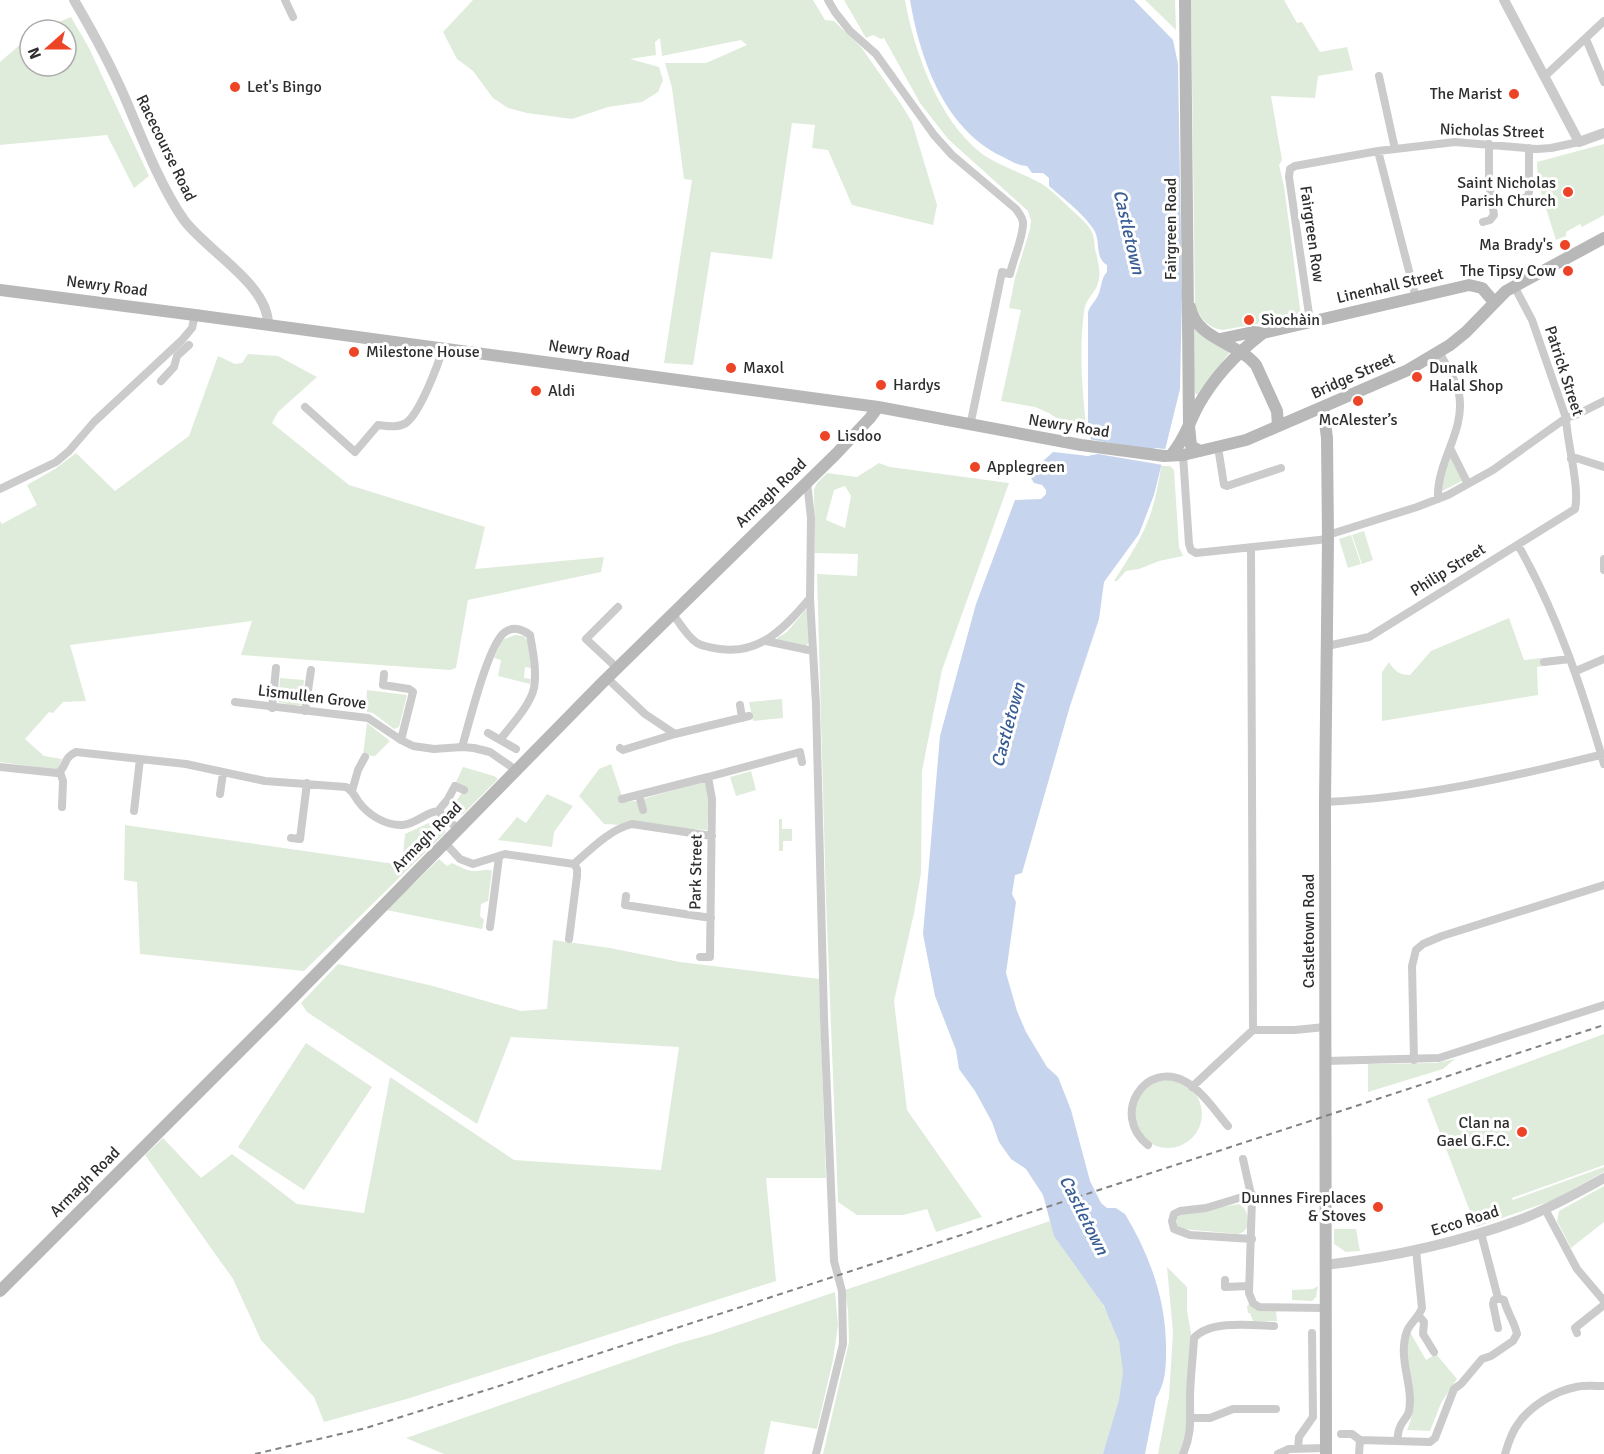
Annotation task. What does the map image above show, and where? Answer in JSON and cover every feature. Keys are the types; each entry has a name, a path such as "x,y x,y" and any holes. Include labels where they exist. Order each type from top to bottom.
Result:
{"main road":[{"name":"Fairgreen Road","path":"1185,0 1189,426 1191,446 1200,451"},
{"name":"Bridge Street","path":"1172,456 1246,440 1408,370 1467,332 1494,302 1514,286 1603,240"},
{"name":"Linenhall Street","path":"1189,426 1223,369 1263,333 1469,285 1482,288 1494,302"},
{"name":"Newry Road","path":"0,290 878,407 1081,445 1172,456"},
{"path":"1188,297 1191,312 1200,326 1208,334 1220,339 1252,360 1260,371 1277,411 1278,426"},
{"path":"1220,339 1252,332 1263,333"},
{"name":"Armagh Road","path":"0,1291 607,678 807,482 878,407"},
{"name":"Castletown Road","path":"1323,407 1327,438 1328,537 1325,802 1326,1451"},
{"path":"1172,456 1189,426"}],"street":[{"name":"Racecourse Road","path":"74,0 111,68 144,144 184,220 256,291 266,312 268,324"},
{"path":"285,0 293,17"},
{"path":"828,0 850,31 876,54 934,135 952,155 1016,210 1021,217 1022,232 1010,274 1002,272 970,426"},
{"path":"1504,0 1579,142"},
{"path":"1545,76 1604,21"},
{"path":"1586,39 1604,82"},
{"path":"1379,76 1395,149"},
{"name":"Nicholas Street","path":"1378,151 1455,142 1551,148 1579,142 1604,133"},
{"path":"1483,222 1490,220 1494,215 1489,183 1489,144"},
{"path":"1515,201 1528,196 1530,192 1529,148"},
{"path":"1378,151 1416,298"},
{"name":"Fairgreen Row","path":"1310,321 1289,177 1290,169 1295,166 1378,151"},
{"name":"Patrick Street","path":"1514,286 1532,320 1566,418 1576,504"},
{"path":"0,489 56,462 69,451 94,422 182,340 192,328 195,315"},
{"path":"161,381 174,367 177,356 189,345"},
{"path":"305,407 355,452 378,425 398,426 407,422 415,413 437,370 444,348"},
{"path":"1438,499 1442,467 1460,417 1458,392 1439,352"},
{"path":"159,361 169,372"},
{"path":"1172,456 1191,550 1196,553 1251,548 1328,537 1438,499 1493,470 1566,418 1604,401"},
{"path":"1218,447 1224,485 1227,486 1281,468"},
{"path":"1450,448 1468,484"},
{"path":"1571,459 1576,458 1604,467"},
{"path":"807,482 811,518 810,597 833,1247 834,1261 842,1291 843,1344 816,1454"},
{"name":"Philip Street","path":"1327,646 1369,637 1572,512 1576,504"},
{"path":"1325,802 1395,797 1603,758 1576,671 1528,562 1518,545"},
{"path":"1251,548 1253,1029"},
{"path":"1604,559 1604,570"},
{"path":"673,614 690,637 705,646 727,650 766,641 788,623 810,597"},
{"path":"617,668 586,639 618,607"},
{"path":"462,747 492,649 504,633 512,629 522,629 530,635 534,659 534,687 524,707 500,740"},
{"path":"766,641 813,651"},
{"path":"1544,662 1570,659"},
{"path":"1576,671 1604,659"},
{"path":"272,708 276,669"},
{"path":"305,711 311,670"},
{"path":"384,674 383,685 409,689 412,692 401,740"},
{"path":"607,678 645,714 675,734"},
{"name":"Lismullen Grove","path":"234,702 368,718 413,746 434,749 462,747 490,752 516,770"},
{"path":"620,748 623,750 675,734 745,717 740,705"},
{"path":"488,733 516,749"},
{"path":"62,807 63,782 60,772 66,759 76,752 186,764 265,781 346,787 352,791 359,803 371,815 392,824 407,824 438,811 455,786 464,790"},
{"path":"622,799 800,752 802,762"},
{"path":"352,791 358,770 365,757"},
{"path":"134,811 140,759"},
{"path":"0,768 60,772"},
{"path":"220,795 223,773"},
{"name":"Park Street","path":"700,957 710,957 712,799 708,777"},
{"path":"291,838 300,839 307,783"},
{"path":"639,795 643,810"},
{"path":"438,811 458,829"},
{"path":"445,843 460,859 473,864 505,854 574,864 606,837 632,824 712,836"},
{"path":"490,927 499,856"},
{"path":"569,939 577,876 574,864"},
{"path":"1414,1060 1412,966 1416,950 1442,936 1604,885"},
{"path":"627,896 625,905 711,918"},
{"path":"482,909 492,910"},
{"path":"1325,1061 1414,1060 1450,1055 1604,1005"},
{"path":"1192,1087 1253,1029 1295,1030 1325,1027"},
{"path":"1148,1145 1138,1135 1132,1123 1132,1106 1138,1093 1149,1082 1167,1077 1180,1079 1192,1087 1228,1126"},
{"path":"1243,1159 1252,1194 1249,1293 1253,1303 1259,1307 1325,1308"},
{"name":"Ecco Road","path":"1325,1265 1416,1250 1480,1233 1545,1209 1604,1179"},
{"path":"1252,1194 1206,1208 1180,1211 1174,1214 1172,1221 1174,1229 1190,1235 1252,1239"},
{"path":"1545,1209 1577,1269 1604,1303 1575,1328 1577,1333"},
{"path":"1480,1233 1498,1298"},
{"path":"1397,1441 1400,1426 1409,1412 1410,1388 1404,1367 1404,1342 1407,1330 1419,1316 1422,1308 1416,1250"},
{"path":"1225,1280 1225,1287 1249,1286"},
{"path":"1498,1298 1493,1304 1498,1328"},
{"path":"1341,1434 1352,1434 1359,1440 1430,1442 1434,1438 1454,1389 1482,1359 1491,1356 1513,1341 1517,1334 1516,1326 1509,1317 1504,1300 1498,1298"},
{"path":"1419,1316 1424,1322 1423,1334 1434,1352"},
{"path":"1183,1454 1188,1443 1192,1418 1190,1398 1194,1338 1200,1331 1218,1327 1242,1324 1274,1326"},
{"path":"1298,1448 1299,1437 1313,1417 1312,1333"},
{"path":"1505,1454 1518,1423 1541,1403 1576,1387 1604,1386"},
{"path":"1192,1418 1210,1418 1233,1409 1276,1409"},
{"path":"1359,1440 1359,1454"},
{"path":"1278,1454 1298,1448 1326,1451"}],"green space":[{"path":"473,0 813,0 825,20 834,21 861,47 912,122 937,205 933,225 852,205 828,150 812,148 815,125 792,123 772,259 711,252 693,365 664,363 692,180 684,179 672,88 665,63 706,63 747,45 741,40 662,56 660,38 655,42 656,55 630,59 659,67 663,80 658,92 642,102 608,107 572,119 527,113 508,108 493,98 473,71 457,59 443,32"},
{"path":"844,0 905,0 915,41 930,83 952,122 981,153 1046,187 1092,231 1099,275 1098,284 1084,312 1082,369 1086,426 1082,436 1049,413 1035,407 1001,401 1021,310 1009,308 1015,278 1030,229 1031,221 1028,211 948,139 920,103 884,38 873,35 866,38"},
{"path":"1145,0 1175,0 1176,30"},
{"path":"1191,0 1284,0 1297,23 1302,22 1320,52 1347,47 1353,70 1318,76 1315,98 1271,96 1282,160 1279,165 1284,186 1301,316 1223,330 1206,322 1195,306"},
{"path":"78,29 149,176 134,188 107,135 0,145 0,62 18,46 18,78 78,78"},
{"path":"1604,144 1604,215 1582,227 1580,224 1566,232 1566,236 1556,240 1538,183 1537,162"},
{"path":"1190,319 1230,352 1197,395 1195,393"},
{"path":"248,354 278,356 317,377 278,412 272,423 349,485 485,527 475,569 604,557 601,572 468,600 456,668 450,670 241,655 252,621 70,645 86,701 63,702 53,713 49,712 25,739 44,756 62,759 58,770 0,762 0,521 2,524 37,505 27,485 55,469 76,453 115,491 189,436 218,356 235,364 242,363"},
{"path":"1451,457 1464,480 1442,491 1441,483"},
{"path":"879,463 890,467 1009,483 942,670 922,771 921,873 894,1001 907,1110 982,1217 936,1232 927,1209 903,1215 857,1215 838,1202 826,900 817,574 857,576 858,554 815,553 814,490 817,483 827,473 857,477","holes":["845,486 851,496 845,528 826,520 834,490"]},
{"path":"1161,466 1170,466 1174,470 1179,547 1183,556 1126,571 1117,581 1114,581 1145,527 1155,500"},
{"path":"1364,531 1373,560 1362,564 1352,535"},
{"path":"1351,535 1361,564 1348,568 1339,539"},
{"path":"806,609 808,610 809,643 805,646 778,641 777,638 787,632"},
{"path":"1509,618 1524,660 1542,658 1544,666 1537,667 1538,695 1382,721 1382,672 1389,662 1398,672 1410,675 1431,651"},
{"path":"515,635 524,636 528,642 531,668 525,667 524,678 531,679 530,684 498,676 501,660 494,658 502,640"},
{"path":"280,678 304,680 301,705 278,702"},
{"path":"367,690 407,695 399,727 394,729 373,713 367,712"},
{"path":"782,699 783,718 753,721 749,702"},
{"path":"367,723 390,741 375,756 363,755"},
{"path":"611,764 624,802 636,801 638,803 646,798 702,782 706,784 709,788 707,830 604,824 579,796 599,769"},
{"path":"463,767 498,779 463,814 457,816 449,811 466,787 456,782"},
{"path":"751,771 756,790 736,796 730,777"},
{"path":"547,794 573,806 554,832 552,847 498,840 517,817 526,823"},
{"path":"437,819 445,826 445,833 304,971 140,954 137,882 124,880 125,825 402,865 405,834"},
{"path":"779,819 782,819 782,829 792,829 792,841 783,841 783,851 779,851"},
{"path":"439,859 447,866 452,863 469,870 492,871 488,901 481,904 480,916 484,920 482,929 386,910"},
{"path":"553,940 610,948 680,962 819,979 826,1178 766,1178 776,1281 410,1398 324,1422 314,1397 261,1340 233,1279 145,1155 163,1138 201,1178 232,1154 297,1204 364,1213 390,1077 514,1160 661,1170 679,1047 511,1037 477,1124 307,1012 301,1003 338,964 433,986 521,1011 547,1009"},
{"name":"Clan na Gael G.F.C.","path":"1604,1034 1604,1165 1512,1198 1513,1200 1604,1167 1604,1172 1551,1201 1476,1227 1427,1099"},
{"path":"306,1043 372,1087 304,1190 238,1147"},
{"path":"1455,1059 1443,1069 1368,1092 1368,1064 1436,1063"},
{"path":"1168,1080 1181,1083 1192,1090 1199,1101 1202,1114 1199,1127 1192,1138 1181,1145 1168,1148 1155,1145 1144,1138 1137,1127 1134,1114 1137,1101 1144,1090 1155,1083"},
{"path":"1604,1186 1604,1222 1571,1248 1557,1221 1559,1211"},
{"path":"1239,1204 1247,1214 1248,1227 1238,1234 1182,1229 1177,1226 1176,1218 1182,1214"},
{"path":"1050,1221 1060,1243 1105,1309 1120,1347 1123,1373 1121,1393 1103,1454 823,1454 849,1342 845,1290"},
{"path":"1334,1229 1356,1229 1360,1251 1346,1252 1334,1244"},
{"path":"1167,1267 1187,1287 1187,1311 1191,1333 1186,1435 1179,1454 1158,1454 1169,1397 1173,1332"},
{"path":"1318,1286 1316,1297 1312,1301 1292,1300 1292,1290 1313,1289"},
{"path":"835,1292 838,1325 833,1360 817,1429 771,1421 764,1454 444,1454 406,1438 676,1344"},
{"path":"1250,1303 1276,1311 1277,1321 1253,1321 1248,1313 1247,1306"},
{"path":"1410,1332 1426,1360 1436,1354 1457,1379 1441,1403 1430,1431 1407,1430 1413,1404 1407,1358"}],"water":[{"name":"Castletown","path":"910,0 1134,0 1173,40 1178,64 1182,295 1180,389 1154,495 1139,534 1104,582 1099,619 1070,706 1022,873 1015,875 1012,894 1016,902 1006,973 1026,1032 1047,1067 1058,1077 1071,1110 1090,1181 1101,1203 1107,1208 1116,1208 1125,1214 1143,1247 1156,1281 1164,1316 1166,1365 1163,1382 1156,1398 1145,1454 1103,1454 1119,1400 1123,1372 1119,1342 1104,1306 1054,1236 1043,1195 1026,1169 1011,1159 999,1142 992,1122 975,1091 959,1069 956,1050 935,996 923,934 940,736 976,604 1015,500 1041,499 1046,494 1042,485 1034,483 1031,478 1044,467 1043,461 1053,452 1089,456 1092,447 1088,421 1088,312 1098,296 1107,272 1107,265 1100,258 1096,234 1090,224 1049,186 1049,178 1043,173 1032,173 1027,166 1010,161 981,144 950,110 928,68 920,45"}],"pier":[{"path":"1088,439 1151,450 1165,449 1163,465 1098,454 1087,456 1080,454 1080,452 1087,453"}],"railway":[{"path":"255,1454 366,1428 496,1387 1604,1025"}],"place":[{"name":"Let's Bingo","path":"235,87"},
{"name":"The Marist","path":"1514,94"},
{"name":"Saint Nicholas Parish Church","path":"1568,192"},
{"name":"Ma Brady's","path":"1565,245"},
{"name":"The Tipsy Cow","path":"1568,271"},
{"name":"Sìochàin","path":"1249,320"},
{"name":"Milestone House","path":"354,352"},
{"name":"Maxol","path":"731,368"},
{"name":"Dunalk Halal Shop","path":"1417,377"},
{"name":"Hardys","path":"881,385"},
{"name":"Aldi","path":"536,391"},
{"name":"McAlester’s","path":"1358,401"},
{"name":"Lisdoo","path":"825,436"},
{"name":"Applegreen","path":"975,467"},
{"name":"Clan na Gael G.F.C.","path":"1522,1132"},
{"name":"Dunnes Fireplaces & Stoves","path":"1378,1207"}]}
